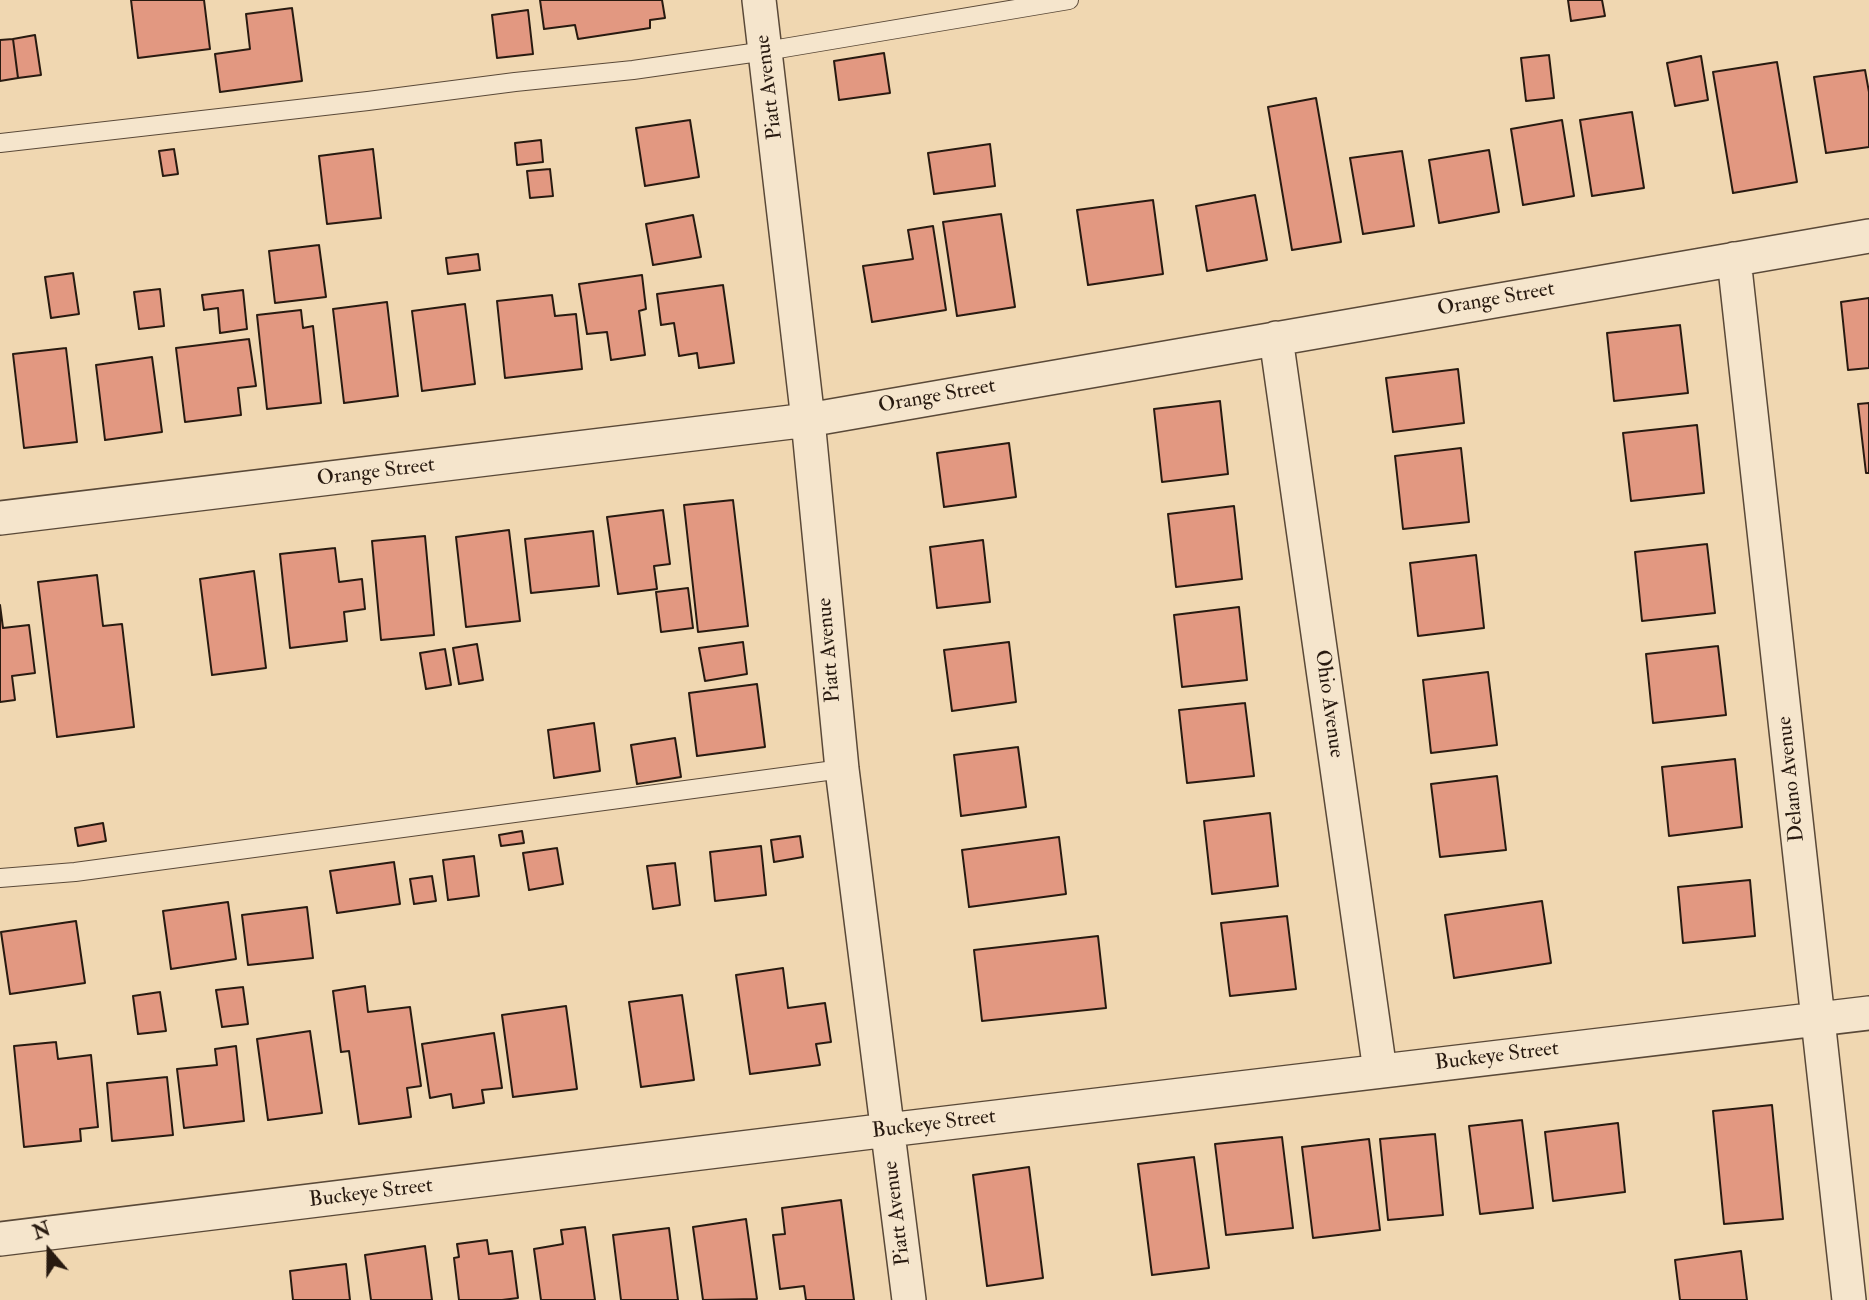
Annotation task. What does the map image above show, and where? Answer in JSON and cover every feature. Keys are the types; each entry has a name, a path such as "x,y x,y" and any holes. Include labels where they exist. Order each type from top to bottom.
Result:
{"street":[{"name":"Piatt Avenue","path":"760,0 808,420 842,769 909,1300"},
{"name":"Orange Street","path":"0,518 808,420 1869,236"},
{"name":"Delano Avenue","path":"1734,259 1849,1300"},
{"name":"Ohio Avenue","path":"1276,338 1380,1071"},
{"name":"Buckeye Street","path":"0,1239 1869,1013"}],"lane":[{"path":"0,143 633,69 765,51 1069,0"},
{"path":"0,878 89,870 842,769"}],"building":[{"path":"131,0 204,0 210,49 138,58"},
{"path":"540,0 662,0 665,18 650,20 650,28 578,39 575,25 544,29"},
{"path":"1568,0 1602,0 1605,16 1571,21"},
{"path":"292,8 302,81 220,92 215,54 250,49 246,14"},
{"path":"528,10 533,54 497,58 492,15"},
{"path":"35,35 41,75 18,78 13,39"},
{"path":"13,39 18,78 0,81 0,40"},
{"path":"884,53 890,93 839,100 834,61"},
{"path":"1549,55 1554,98 1526,101 1521,58"},
{"path":"1701,56 1708,100 1675,106 1667,63"},
{"path":"1777,62 1797,182 1733,193 1713,72"},
{"path":"1865,70 1869,92 1869,147 1826,153 1814,77"},
{"path":"1316,98 1341,242 1292,250 1268,107"},
{"path":"1632,112 1644,188 1592,196 1580,120"},
{"path":"690,120 699,177 645,186 636,128"},
{"path":"1562,120 1574,196 1523,205 1511,129"},
{"path":"541,140 543,162 517,165 515,143"},
{"path":"990,144 995,186 934,194 928,153"},
{"path":"174,149 178,174 163,176 159,151"},
{"path":"373,149 381,218 327,224 319,156"},
{"path":"1489,150 1499,212 1439,223 1429,160"},
{"path":"1402,151 1414,226 1363,234 1350,158"},
{"path":"550,169 553,196 530,198 527,171"},
{"path":"1255,195 1267,260 1207,271 1196,206"},
{"path":"1153,200 1163,274 1088,285 1077,210"},
{"path":"1001,214 1015,307 957,316 943,222"},
{"path":"693,215 701,257 653,265 646,224"},
{"path":"933,226 946,310 872,322 863,266 913,259 908,230"},
{"path":"319,245 326,297 275,303 269,251"},
{"path":"478,254 480,270 448,274 446,258"},
{"path":"73,273 79,314 51,318 45,277"},
{"path":"642,275 646,309 639,311 645,355 611,360 607,332 587,334 579,284"},
{"path":"723,285 734,363 699,368 697,353 679,356 674,323 661,325 657,294"},
{"path":"160,289 164,326 139,329 134,292"},
{"path":"243,290 247,329 220,333 218,308 204,310 202,295"},
{"path":"552,295 555,316 576,314 582,369 505,378 497,301"},
{"path":"1869,298 1869,368 1848,370 1841,302"},
{"path":"387,302 398,396 344,403 333,309"},
{"path":"465,304 475,384 422,391 412,311"},
{"path":"301,310 303,328 313,326 321,403 267,409 257,315"},
{"path":"1680,325 1688,393 1614,401 1607,333"},
{"path":"249,339 256,386 238,388 241,415 185,422 176,348"},
{"path":"66,348 77,442 24,448 13,354"},
{"path":"152,357 162,432 105,440 96,365"},
{"path":"1458,369 1464,423 1393,432 1386,378"},
{"path":"1220,401 1228,474 1162,482 1154,409"},
{"path":"1869,403 1869,473 1866,473 1858,404"},
{"path":"1697,425 1704,493 1631,501 1623,433"},
{"path":"1009,443 1016,497 944,507 937,453"},
{"path":"1461,448 1469,522 1403,529 1395,456"},
{"path":"733,500 748,626 698,632 684,505"},
{"path":"1234,506 1242,579 1176,587 1168,514"},
{"path":"663,510 670,564 654,566 657,589 618,594 607,517"},
{"path":"509,530 520,621 466,627 456,537"},
{"path":"593,531 599,586 531,593 525,539"},
{"path":"425,536 434,635 381,640 372,541"},
{"path":"983,540 990,602 937,608 930,547"},
{"path":"1707,544 1715,613 1642,621 1635,552"},
{"path":"335,548 339,582 362,579 365,609 344,612 347,641 290,648 280,554"},
{"path":"1476,555 1484,628 1418,636 1410,563"},
{"path":"254,571 266,668 212,675 200,579"},
{"path":"97,575 103,626 122,624 134,727 57,737 38,582"},
{"path":"688,588 693,628 661,632 656,592"},
{"path":"0,605 3,628 29,625 35,673 12,676 15,700 0,702"},
{"path":"1239,607 1247,680 1182,687 1174,615"},
{"path":"743,642 747,674 705,681 699,648"},
{"path":"1009,642 1016,702 952,711 944,650"},
{"path":"477,644 483,680 459,684 453,648"},
{"path":"1718,646 1726,715 1653,723 1646,654"},
{"path":"445,649 451,685 426,689 420,653"},
{"path":"1488,672 1497,745 1431,753 1423,680"},
{"path":"757,684 765,747 697,756 689,693"},
{"path":"1245,703 1254,776 1187,783 1179,710"},
{"path":"594,723 600,771 554,778 548,730"},
{"path":"675,738 681,777 637,784 631,745"},
{"path":"1018,747 1026,807 961,816 954,755"},
{"path":"1735,759 1742,827 1669,836 1662,767"},
{"path":"1497,776 1506,850 1440,857 1431,784"},
{"path":"1270,813 1278,886 1212,894 1204,821"},
{"path":"103,823 106,841 78,846 75,828"},
{"path":"522,831 524,843 501,846 499,835"},
{"path":"800,836 803,857 774,862 771,840"},
{"path":"1059,837 1066,894 969,907 962,850"},
{"path":"761,846 766,895 715,901 710,852"},
{"path":"557,848 563,884 529,890 523,853"},
{"path":"474,856 479,896 448,900 443,860"},
{"path":"394,862 400,904 337,913 330,871"},
{"path":"675,863 680,905 653,909 647,866"},
{"path":"432,876 436,901 414,904 410,879"},
{"path":"1750,880 1755,936 1683,943 1678,887"},
{"path":"1542,901 1551,963 1454,978 1445,915"},
{"path":"228,902 236,959 171,969 163,911"},
{"path":"307,907 313,958 248,965 242,915"},
{"path":"1287,916 1296,989 1230,996 1221,923"},
{"path":"76,921 85,983 10,994 1,932"},
{"path":"1098,936 1106,1008 982,1021 974,950"},
{"path":"783,968 788,1008 825,1003 831,1042 816,1044 820,1065 750,1074 736,975"},
{"path":"365,986 368,1012 410,1007 421,1086 407,1088 411,1117 359,1124 349,1051 341,1052 333,991"},
{"path":"243,987 248,1024 222,1027 216,990"},
{"path":"160,992 166,1031 138,1034 133,996"},
{"path":"682,995 694,1080 641,1087 629,1002"},
{"path":"566,1006 577,1089 513,1097 502,1015"},
{"path":"310,1031 322,1113 268,1120 257,1039"},
{"path":"494,1033 502,1088 482,1090 484,1103 453,1108 451,1094 430,1098 422,1044"},
{"path":"56,1042 58,1059 91,1055 98,1127 80,1129 81,1141 24,1147 14,1046"},
{"path":"236,1046 244,1121 184,1128 177,1069 217,1065 215,1049"},
{"path":"167,1077 173,1135 112,1141 107,1083"},
{"path":"1772,1105 1783,1219 1724,1224 1713,1111"},
{"path":"1522,1120 1533,1208 1480,1214 1469,1126"},
{"path":"1618,1123 1625,1192 1553,1201 1545,1132"},
{"path":"1435,1134 1443,1215 1388,1220 1380,1139"},
{"path":"1282,1137 1293,1228 1226,1235 1215,1144"},
{"path":"1369,1139 1380,1230 1313,1238 1302,1147"},
{"path":"1194,1157 1209,1268 1152,1275 1138,1164"},
{"path":"1029,1167 1043,1278 987,1286 973,1175"},
{"path":"841,1200 854,1300 806,1300 804,1286 780,1289 773,1235 785,1234 782,1208"},
{"path":"746,1219 757,1299 703,1300 693,1227"},
{"path":"585,1227 595,1300 541,1300 534,1249 563,1244 561,1230"},
{"path":"669,1228 678,1300 621,1300 613,1235"},
{"path":"487,1240 489,1254 512,1251 518,1298 459,1300 454,1258 459,1257 457,1244"},
{"path":"425,1246 432,1300 371,1300 365,1255"},
{"path":"1741,1251 1747,1300 1680,1300 1675,1260"},
{"path":"346,1264 350,1300 293,1300 290,1271"}]}
